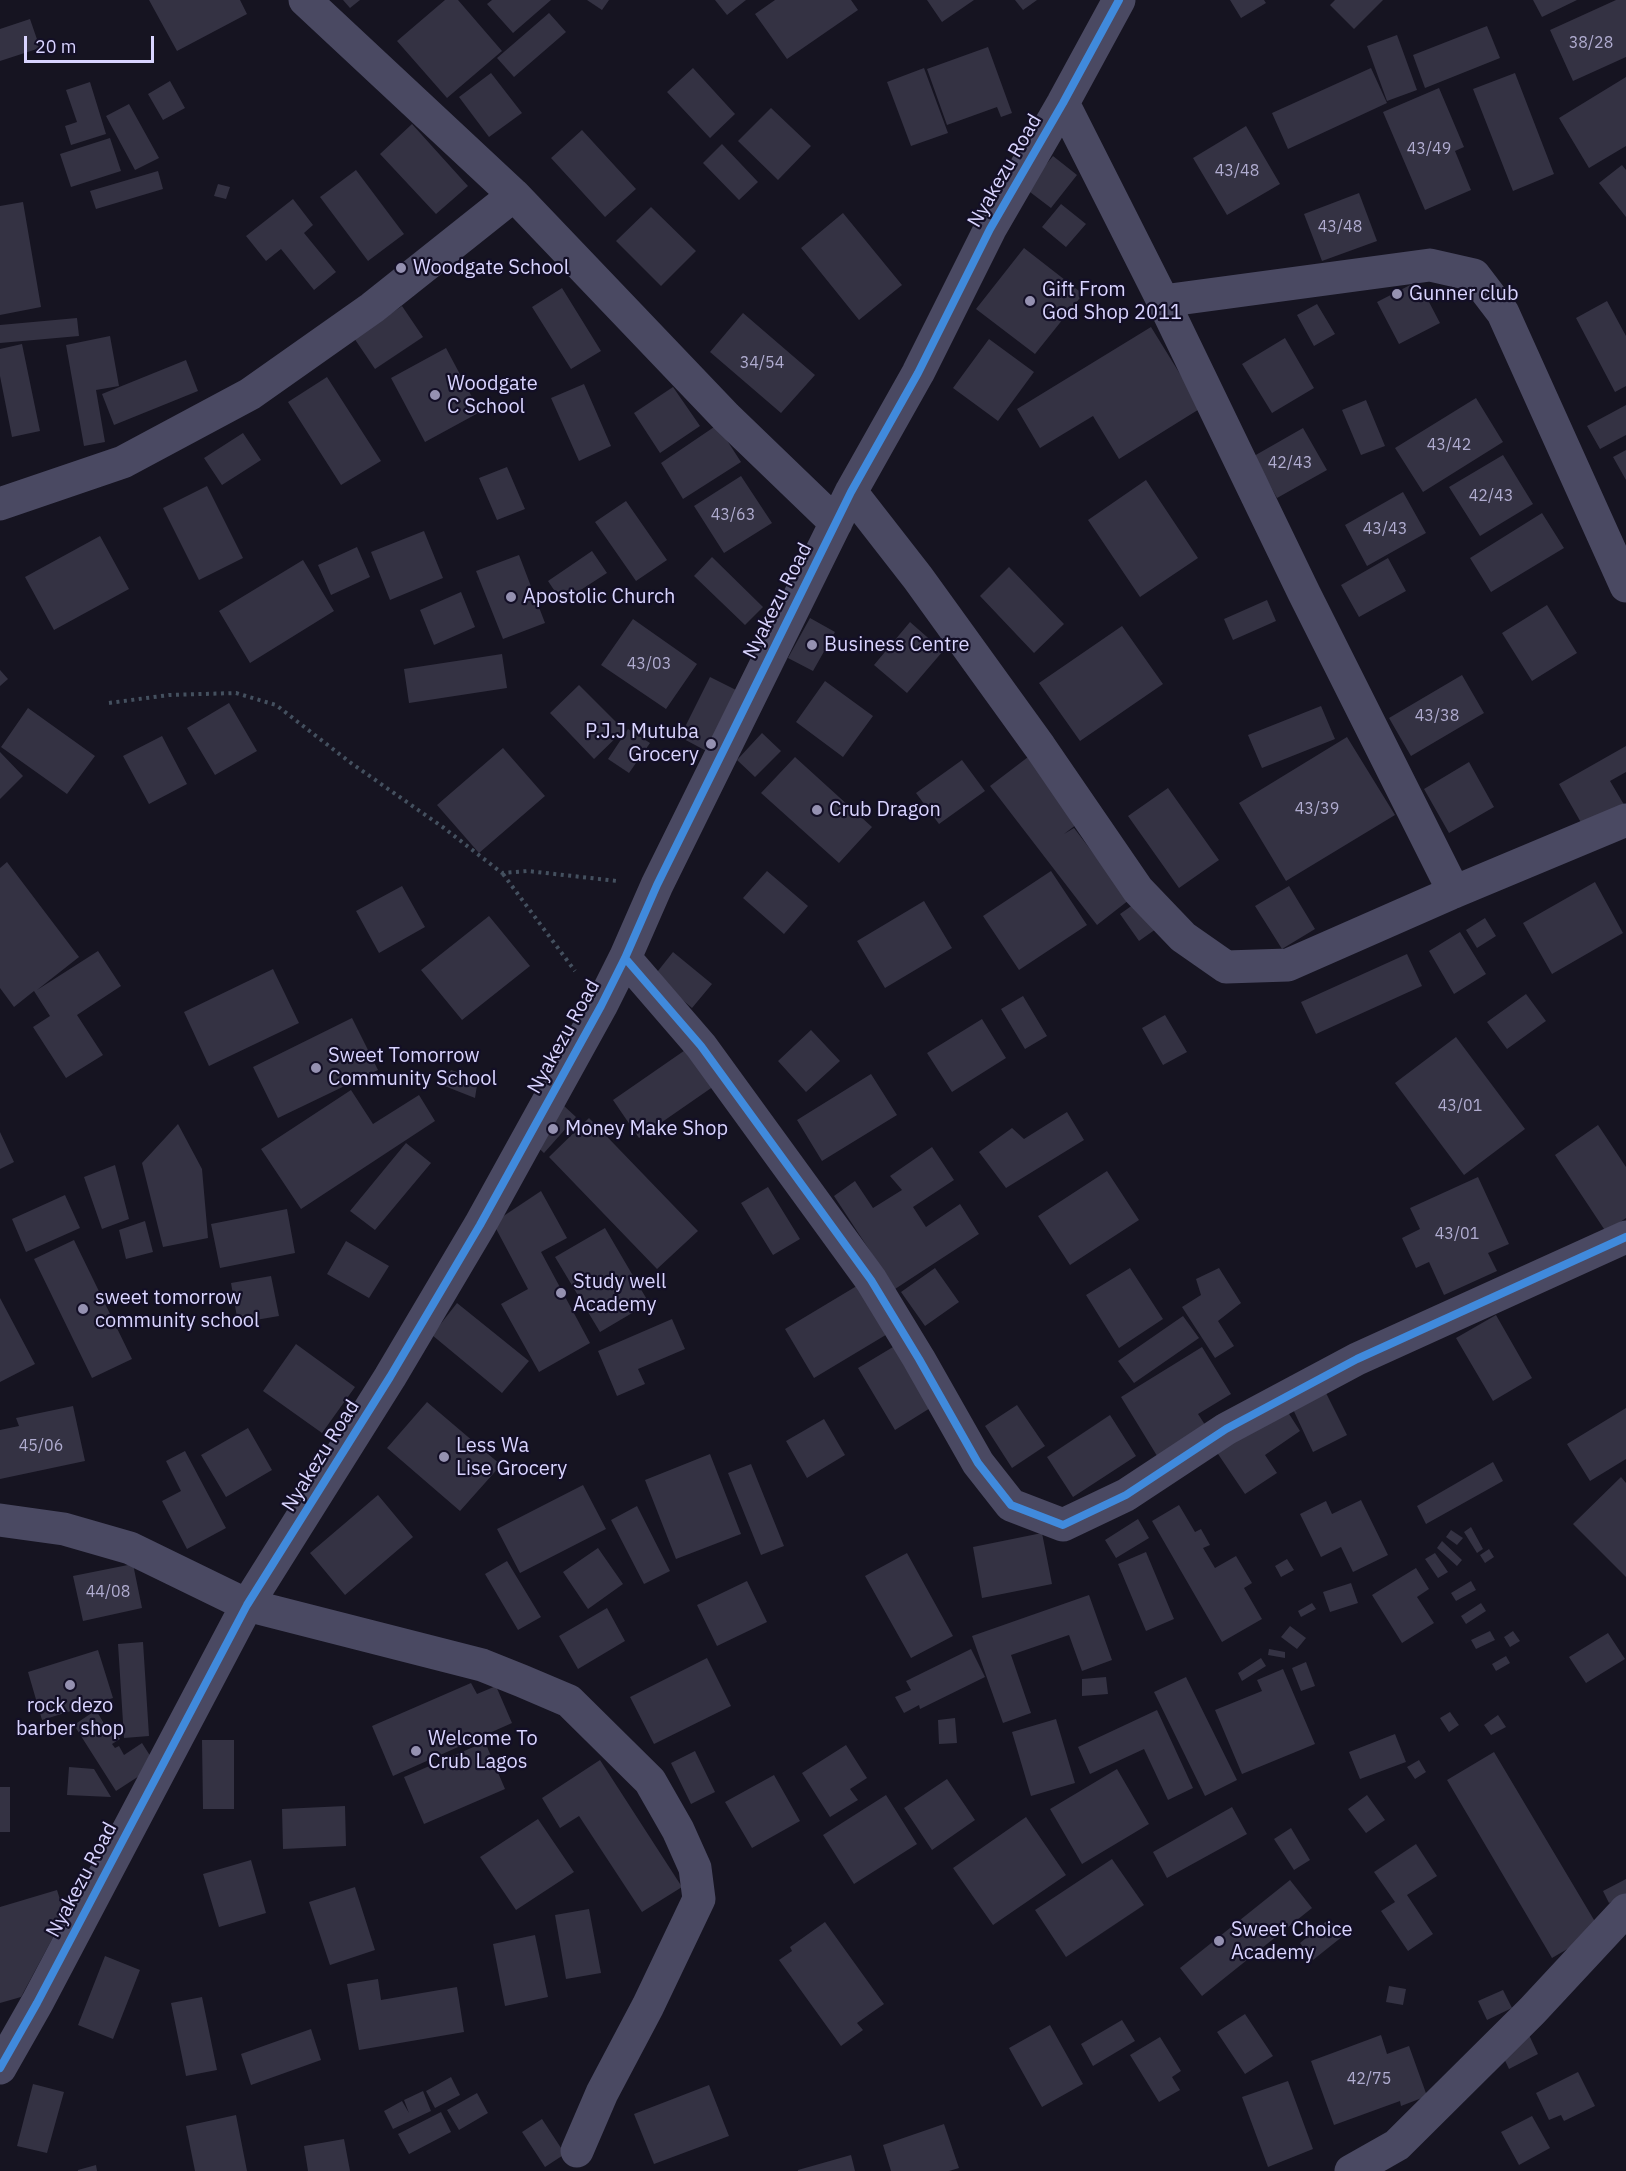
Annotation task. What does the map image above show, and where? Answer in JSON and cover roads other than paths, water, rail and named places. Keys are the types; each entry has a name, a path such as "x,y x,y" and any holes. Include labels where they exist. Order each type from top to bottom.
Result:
{"street":[{"path":"305,0 514,195 726,417 836,523"},
{"name":"Nyakezu Road","path":"0,2068 247,1605 396,1367 480,1225 601,1006 657,885 850,492 918,373 990,230 1119,0"},
{"path":"1063,103 1454,892"},
{"path":"0,504 123,462 250,394 372,308 514,195"},
{"path":"1163,301 1430,265 1474,275 1503,313 1626,586"},
{"path":"850,492 918,578 1026,728 1138,890 1183,938 1226,967 1288,965 1626,820"},
{"path":"625,958 701,1046 871,1280 978,1463 991,1480 1011,1505 1064,1525 1126,1495 1226,1429 1358,1359 1626,1237"},
{"path":"0,1520 64,1529 130,1548 247,1605 482,1665 569,1701 650,1781 678,1830 695,1868 699,1899 648,2006 602,2094 577,2151"},
{"path":"1351,2171 1397,2145 1532,2011 1626,1910"}],"place":[{"name":"Woodgate School","path":"401,268"},
{"name":"Gunner club","path":"1397,294"},
{"name":"Gift From God Shop 2011","path":"1030,301"},
{"name":"Woodgate C School","path":"435,395"},
{"name":"Apostolic Church","path":"511,597"},
{"name":"Business Centre","path":"812,645"},
{"name":"P.J.J Mutuba Grocery","path":"711,744"},
{"name":"Crub Dragon","path":"817,810"},
{"name":"Sweet Tomorrow Community School","path":"316,1068"},
{"name":"Money Make Shop","path":"553,1129"},
{"name":"Study well Academy","path":"561,1293"},
{"name":"sweet tomorrow community school","path":"83,1309"},
{"name":"Less Wa Lise Grocery","path":"444,1457"},
{"name":"rock dezo barber shop","path":"70,1685"},
{"name":"Welcome To Crub Lagos","path":"416,1751"},
{"name":"Sweet Choice Academy","path":"1219,1941"}]}
